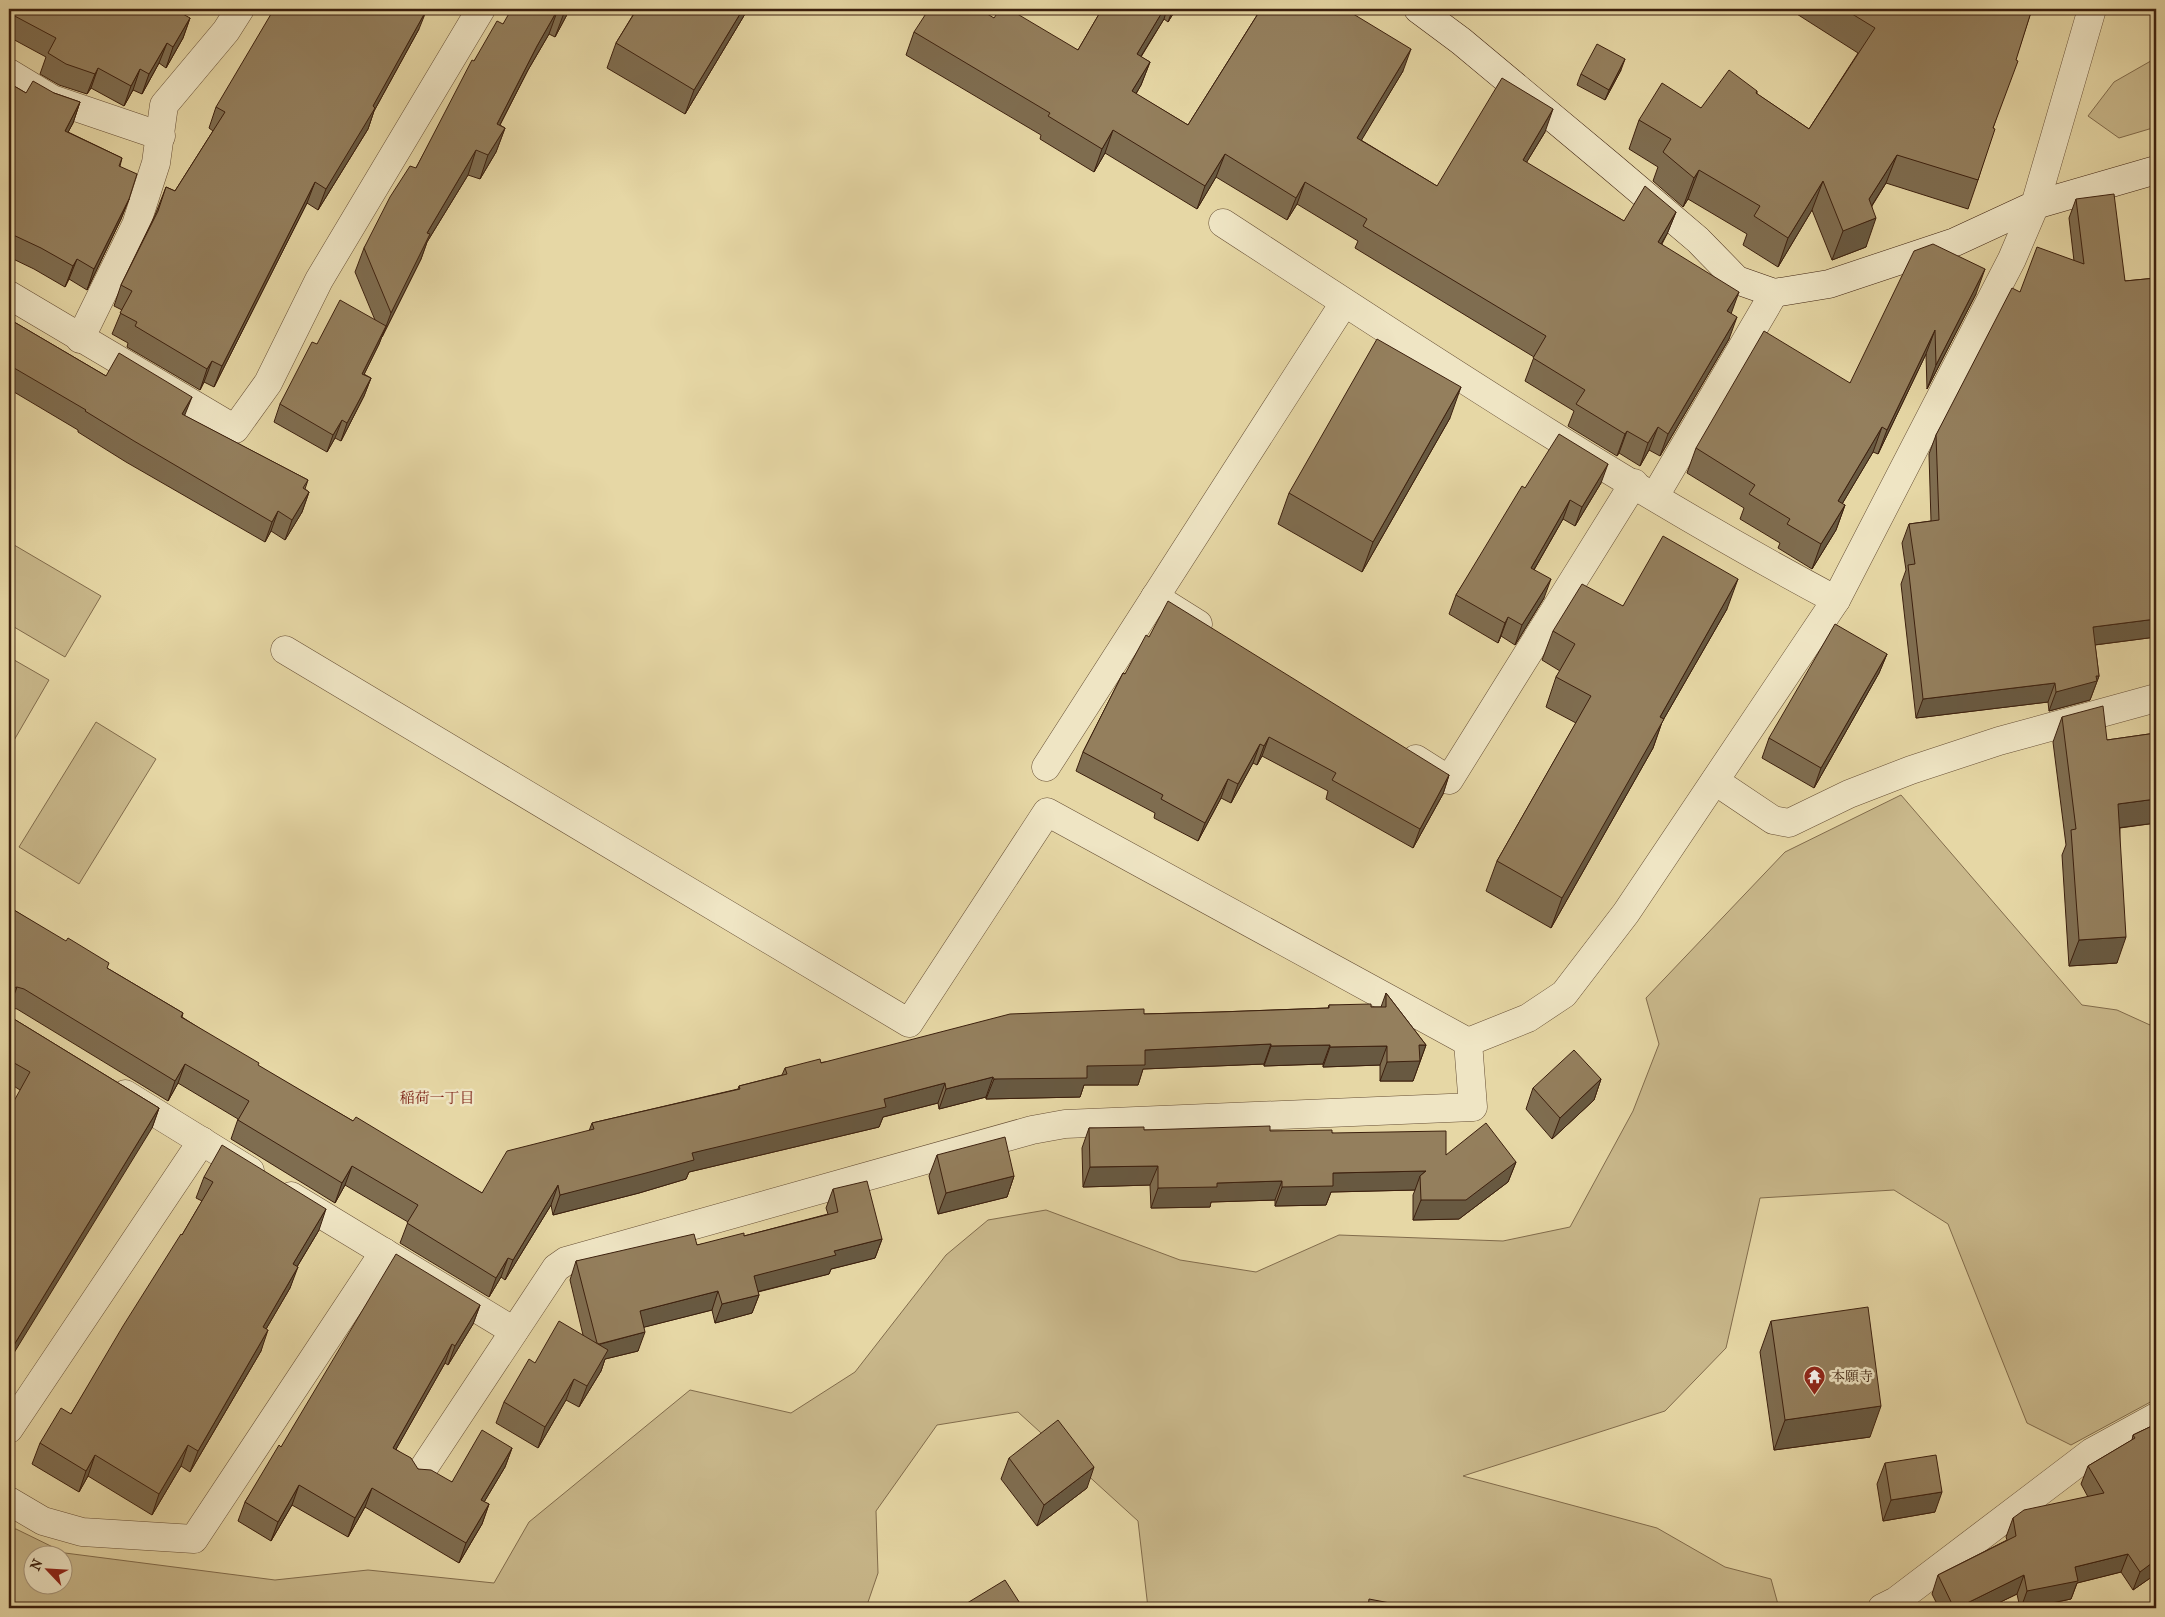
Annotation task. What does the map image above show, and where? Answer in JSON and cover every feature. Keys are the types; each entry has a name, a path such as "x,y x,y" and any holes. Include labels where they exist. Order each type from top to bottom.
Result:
{"street":[{"path":"80,339 136,225 150,185 161,136 164,105 226,31 240,9"},
{"path":"9,295 80,339 235,429 268,383 319,280 481,9"},
{"path":"1418,9 1461,41 1698,240 1737,280 1774,293 1829,284 1955,242 2035,205 2156,170"},
{"path":"1468,1042 1528,1018 1564,994 1626,913 1836,600 2012,259 2035,205 2092,9"},
{"path":"9,73 52,99 161,136"},
{"path":"1223,223 1508,409 1774,566 1836,600"},
{"path":"1391,744 1450,780 1774,293"},
{"path":"1046,767 1344,302"},
{"path":"1155,597 1222,639"},
{"path":"286,650 909,1023 1047,812 1468,1042"},
{"path":"1715,781 1774,820 1789,823 1849,794 1920,768 2000,741 2156,698"},
{"path":"419,1475 556,1268 566,1261 1032,1130 1065,1124 1473,1107 1468,1042"},
{"path":"103,1080 514,1331"},
{"path":"9,1428 202,1141"},
{"path":"9,1501 43,1521 82,1532 194,1539 384,1252"},
{"path":"1882,1608 1896,1601 2092,1452 2156,1417"}],"shaded area":[{"path":"2156,58 2156,127 2119,138 2088,116 2114,82"},
{"path":"9,542 101,596 65,657 9,624"},
{"path":"9,657 49,680 13,742 9,740"},
{"path":"96,722 156,759 79,884 19,847"},
{"path":"1901,795 2082,1005 2117,1010 2150,1025 2156,1011 2156,1399 2071,1445 2027,1423 1948,1224 1894,1190 1760,1198 1726,1348 1665,1411 1463,1476 1657,1528 1725,1567 1771,1579 1779,1608 1148,1608 1138,1521 1018,1412 937,1425 876,1511 878,1573 866,1608 9,1608 9,1529 16,1529 47,1544 22,1544 22,1594 72,1594 72,1554 275,1580 368,1570 494,1583 529,1522 690,1390 791,1413 855,1372 946,1255 988,1220 1046,1210 1180,1260 1256,1272 1339,1235 1503,1241 1570,1227 1633,1111 1659,1044 1646,998 1785,852"}],"building":[{"path":"9,9 174,9 190,18 173,47 167,43 149,74 140,69 131,86 98,68 95,74 66,64 48,53 56,38 9,13"},
{"path":"274,9 427,9 373,106 375,108 326,189 315,182 222,366 212,361 207,369 135,326 137,322 120,313 132,291 121,285 158,211 166,187 175,191 225,112 216,107"},
{"path":"515,9 558,9 497,124 505,128 488,155 476,150 427,233 430,234 391,313 364,248 390,197 410,166 416,168 472,60 474,61 497,21 503,24 511,10 514,12"},
{"path":"558,9 566,9 564,13"},
{"path":"637,9 743,9 694,90 616,43"},
{"path":"929,9 979,9 994,18 1000,9 1009,9 1078,50 1102,9 1164,9 1137,54 1150,62 1132,91 1188,125 1261,9 1345,9 1411,49 1357,138 1437,186 1502,78 1553,109 1523,160 1624,221 1645,186 1676,212 1658,242 1739,292 1727,311 1737,317 1668,434 1658,427 1648,443 1627,431 1625,434 1576,404 1585,390 1533,358 1546,336 1363,226 1367,219 1305,182 1296,198 1225,154 1205,186 1113,130 1102,149 1048,116 1050,113 914,32"},
{"path":"1844,9 2032,9 2016,60 2018,61 1993,128 1995,129 1978,180 1897,155 1869,199 1876,218 1843,231 1823,181 1788,238 1754,216 1760,206 1699,170 1694,178 1663,152 1671,139 1639,120 1662,83 1701,108 1729,70 1757,91 1756,93 1809,129 1875,28"},
{"path":"1597,44 1625,59 1609,90 1581,74"},
{"path":"33,81 54,93 80,102 65,131 122,158 119,166 137,174 129,199 94,269 77,259 73,266 9,233 9,83 26,93"},
{"path":"2114,194 2125,281 2156,278 2156,619 2093,627 2099,676 2096,676 2097,681 2056,692 2055,683 1923,699 1908,565 1915,564 1909,524 1939,520 1936,435 2012,288 2020,292 2037,247 2084,264 2076,199"},
{"path":"1933,244 1985,269 1936,365 1935,330 1887,430 1882,427 1838,501 1845,505 1821,544 1787,524 1790,519 1749,494 1755,485 1696,448 1764,331 1850,383 1914,251"},
{"path":"340,300 386,326 362,374 371,378 347,423 342,420 333,435 280,404 312,342 317,344"},
{"path":"9,319 106,376 119,353 192,397 182,414 308,480 303,488 309,492 292,520 278,511 272,522 9,365"},
{"path":"1377,339 1461,387 1373,542 1289,493"},
{"path":"1559,434 1608,464 1582,507 1570,500 1531,568 1551,579 1522,625 1508,617 1505,623 1456,595 1522,486 1525,488"},
{"path":"1663,536 1738,579 1660,717 1664,719 1562,898 1497,861 1591,696 1556,677 1575,644 1553,631 1582,584 1623,606"},
{"path":"1168,601 1449,775 1420,829 1332,780 1336,773 1269,737 1264,746 1260,744 1238,784 1228,779 1205,823 1161,799 1163,795 1083,752 1123,673 1125,674 1146,635 1149,637"},
{"path":"1835,624 1887,654 1821,768 1769,738"},
{"path":"2103,706 2107,740 2156,733 2156,799 2118,804 2126,937 2079,940 2071,830 2076,829 2062,717"},
{"path":"9,907 66,941 68,938 109,963 107,968 183,1013 181,1017 259,1063 258,1065 353,1121 356,1117 482,1193 507,1151 594,1129 592,1123 740,1089 739,1086 787,1074 785,1068 820,1059 821,1063 1010,1014 1144,1009 1144,1014 1219,1012 1329,1008 1329,1005 1371,1004 1371,1007 1386,1007 1386,993 1426,1045 1419,1045 1420,1061 1387,1062 1387,1046 1271,1046 1271,1044 1145,1050 1145,1065 1087,1066 1087,1078 994,1079 993,1077 946,1089 945,1083 884,1099 886,1107 692,1153 694,1160 646,1173 560,1195 558,1185 513,1260 508,1258 496,1278 407,1223 418,1205 352,1166 342,1183 238,1120 249,1101 185,1064 175,1081 24,989 17,987 9,989"},
{"path":"9,1016 159,1108 9,1353 9,1110 30,1072 9,1060"},
{"path":"1574,1050 1601,1079 1560,1118 1533,1088"},
{"path":"1486,1123 1516,1162 1466,1200 1421,1200 1420,1176 1426,1171 1333,1173 1333,1186 1282,1187 1282,1181 1217,1183 1217,1187 1158,1188 1158,1166 1090,1167 1089,1128 1144,1127 1144,1130 1270,1126 1270,1131 1332,1130 1332,1133 1446,1131 1446,1155"},
{"path":"1005,1137 1014,1176 946,1193 937,1155"},
{"path":"222,1145 326,1209 293,1264 298,1267 263,1327 268,1330 198,1451 188,1445 159,1494 95,1455 86,1471 40,1443 61,1408 71,1414 123,1326 182,1235 213,1182 204,1177"},
{"path":"867,1181 882,1239 834,1251 836,1255 754,1276 759,1295 722,1304 718,1291 640,1311 645,1332 597,1343 576,1261 694,1234 697,1245 744,1233 744,1236 838,1212 833,1189"},
{"path":"396,1254 480,1305 455,1346 452,1344 393,1448 411,1458 418,1469 431,1470 452,1482 482,1430 512,1448 481,1500 489,1504 466,1543 372,1488 355,1518 299,1485 278,1522 245,1502 279,1445 281,1447"},
{"path":"1868,1307 1881,1406 1785,1420 1771,1321"},
{"path":"559,1321 608,1350 587,1386 574,1379 545,1427 504,1402 529,1359 535,1363"},
{"path":"1058,1420 1094,1467 1044,1505 1009,1458"},
{"path":"2156,1424 2156,1560 2140,1572 2128,1554 2075,1567 2078,1581 2027,1591 2024,1575 1954,1608 1938,1575 2016,1536 2013,1518 2024,1510 2104,1493 2088,1466 2135,1438 2133,1435"},
{"path":"1936,1455 1942,1492 1891,1500 1885,1463"},
{"path":"1005,1580 1023,1608 959,1608"},
{"path":"1369,1599 1416,1608 1368,1608"}],"place":[{"name":"本願寺","path":"1815,1395"}],"district":[{"name":"稲荷一丁目","path":"437,1098"}]}
